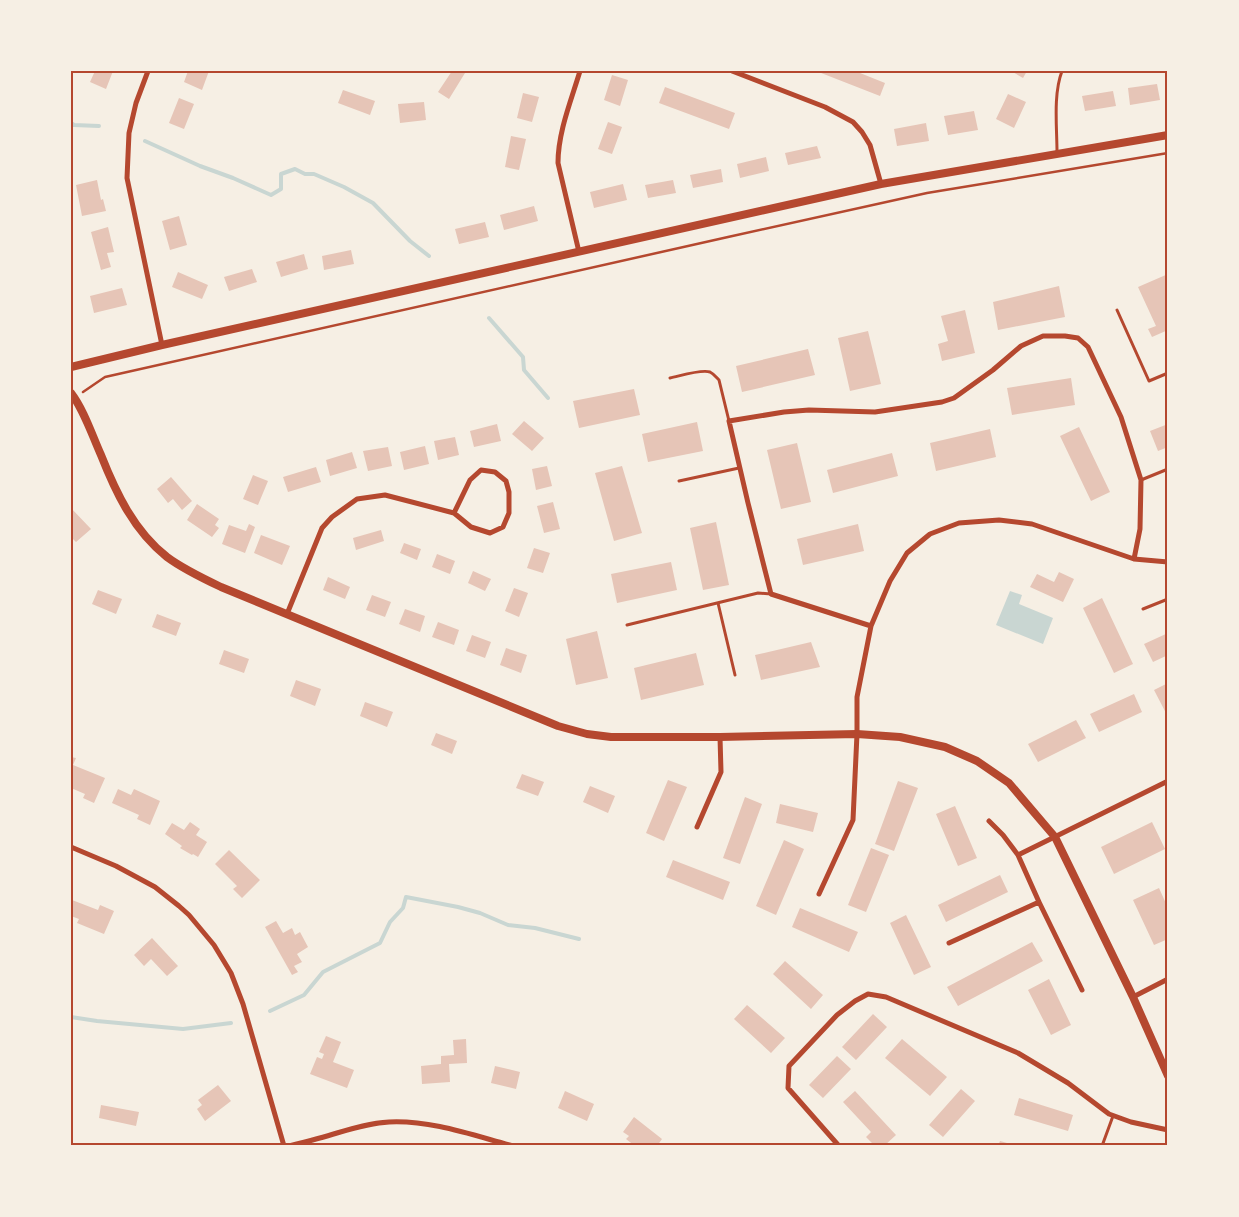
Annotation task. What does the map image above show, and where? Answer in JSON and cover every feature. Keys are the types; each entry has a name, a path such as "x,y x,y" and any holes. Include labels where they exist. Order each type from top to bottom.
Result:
{"street":[{"path":"148,71 136,103 129,133 127,178 162,345"},
{"path":"579,252 560,176 558,148 580,71"},
{"path":"732,71 825,107 853,122 870,145 881,184"},
{"path":"71,367 881,184 1168,135"},
{"path":"871,626 772,594 729,421 784,412 809,410 875,412 942,402 954,398 993,370 1021,346 1044,336 1078,338 1088,347 1121,417 1140,480 1140,529 1134,560"},
{"path":"72,394 86,420 114,488 127,512 149,541 169,558 221,587 558,726 587,734 611,737 857,734 900,737 945,747 977,761 1009,782 1055,837 1133,997 1168,1076"},
{"path":"287,614 322,528 332,517 357,499 385,495 454,513 471,527 490,533 503,528 509,512 509,492 506,481 494,472 481,470 470,480 454,513"},
{"path":"819,894 854,820 857,697 871,626 890,581 907,553 930,534 958,523 999,520 1032,524 1134,560 1168,562"},
{"path":"697,827 720,772 720,737"},
{"path":"1018,855 1168,781"},
{"path":"989,821 1003,835 1018,855 1082,990"},
{"path":"71,847 116,866 155,887 189,915 214,945 231,973 243,1004 284,1146"},
{"path":"948,943 1040,902"},
{"path":"1133,997 1168,979"},
{"path":"839,1146 788,1088 789,1066 836,1016 855,1001 868,994 886,997 1018,1053 1068,1083 1109,1114 1131,1122 1168,1130"},
{"path":"289,1146 363,1126 387,1122 402,1122 422,1123 512,1146"}],"lane":[{"path":"1058,154 1056,110 1058,86 1062,71"},
{"path":"1117,310 1149,381 1168,373"},
{"path":"670,378 708,371 714,375 719,380 729,421"},
{"path":"680,481 740,468"},
{"path":"1140,480 1168,469"},
{"path":"627,625 758,593 772,594"},
{"path":"1143,609 1168,599"},
{"path":"718,603 735,675"},
{"path":"1102,1146 1113,1115"}],"path":[{"path":"72,394 84,392 105,377 728,237 927,194 1168,153"}],"shaded area":[{"path":"1010,591 1022,595 1019,604 1053,618 1043,644 996,625"}],"building":[{"path":"95,71 113,71 106,89 90,82"},
{"path":"188,71 209,71 202,90 184,82"},
{"path":"452,71 462,71 465,73 449,99 438,92"},
{"path":"816,71 855,71 885,83 880,96"},
{"path":"1011,71 1027,71 1023,78"},
{"path":"612,75 628,80 620,106 604,100"},
{"path":"1157,84 1160,100 1130,105 1128,88"},
{"path":"665,87 735,113 729,129 659,103"},
{"path":"343,90 375,101 370,115 338,103"},
{"path":"1113,91 1116,106 1085,111 1082,96"},
{"path":"523,93 539,97 532,122 517,118"},
{"path":"1008,94 1026,102 1014,128 996,119"},
{"path":"179,98 194,104 184,129 169,123"},
{"path":"424,102 426,120 400,123 398,104"},
{"path":"974,111 978,130 948,135 944,116"},
{"path":"608,122 622,127 612,154 598,149"},
{"path":"926,123 929,141 897,146 894,129"},
{"path":"511,136 526,139 519,170 505,167"},
{"path":"817,146 821,158 788,165 785,153"},
{"path":"766,157 769,171 740,178 737,164"},
{"path":"721,169 723,182 693,188 690,175"},
{"path":"97,180 101,200 103,199 106,211 82,216 76,185"},
{"path":"673,180 676,193 648,198 645,185"},
{"path":"623,184 627,200 594,208 590,192"},
{"path":"534,206 538,221 504,230 500,215"},
{"path":"179,216 187,245 170,250 162,221"},
{"path":"485,222 489,237 459,244 455,229"},
{"path":"108,227 114,252 107,253 111,267 101,270 91,232"},
{"path":"351,250 354,264 324,270 322,256"},
{"path":"304,254 308,269 281,277 276,262"},
{"path":"252,269 257,282 229,291 224,277"},
{"path":"178,272 208,285 202,299 172,287"},
{"path":"1168,274 1168,330 1152,337 1148,329 1156,326 1138,287"},
{"path":"1059,286 1065,317 998,330 993,302"},
{"path":"122,288 127,305 94,313 90,296"},
{"path":"965,310 975,353 942,361 938,344 948,341 941,316"},
{"path":"868,331 881,384 850,391 838,338"},
{"path":"808,349 815,375 742,392 736,366"},
{"path":"1071,378 1075,405 1012,415 1007,388"},
{"path":"634,389 640,415 579,428 573,401"},
{"path":"524,421 544,438 532,451 512,434"},
{"path":"697,422 703,451 648,462 642,434"},
{"path":"497,424 501,441 474,447 470,431"},
{"path":"1168,424 1168,447 1158,451 1150,431"},
{"path":"1079,427 1110,492 1091,501 1060,436"},
{"path":"990,429 996,457 936,471 930,443"},
{"path":"455,437 459,455 438,460 434,441"},
{"path":"797,443 811,502 781,509 767,450"},
{"path":"425,446 429,464 404,470 400,452"},
{"path":"388,447 392,466 368,471 363,451"},
{"path":"352,452 357,468 330,476 326,460"},
{"path":"892,453 898,476 833,493 827,470"},
{"path":"547,466 552,486 536,490 532,469"},
{"path":"622,466 642,533 614,541 595,473"},
{"path":"316,467 321,482 288,492 283,477"},
{"path":"253,475 268,481 258,505 243,499"},
{"path":"171,477 192,501 182,510 173,499 168,503 157,489"},
{"path":"553,502 560,529 544,533 537,506"},
{"path":"197,504 219,519 215,525 219,528 212,537 187,520"},
{"path":"71,508 91,529 76,542 71,537"},
{"path":"716,522 729,585 703,590 690,528"},
{"path":"249,524 255,527 245,553 222,544 229,525 246,531"},
{"path":"858,524 864,551 803,565 797,539"},
{"path":"381,530 384,541 356,550 353,538"},
{"path":"261,535 290,546 282,565 254,553"},
{"path":"404,543 421,549 417,560 400,553"},
{"path":"534,548 550,553 543,573 527,568"},
{"path":"437,554 455,561 450,574 432,567"},
{"path":"671,562 677,590 617,603 611,574"},
{"path":"473,571 491,579 485,591 468,583"},
{"path":"1059,572 1074,579 1063,602 1030,587 1037,574 1054,582"},
{"path":"328,577 350,587 345,599 323,590"},
{"path":"514,588 528,593 519,617 505,611"},
{"path":"98,590 122,599 116,614 92,604"},
{"path":"372,595 391,602 385,617 366,610"},
{"path":"1102,598 1133,664 1114,673 1083,608"},
{"path":"405,609 425,616 420,632 399,624"},
{"path":"157,614 181,623 176,636 152,627"},
{"path":"438,622 459,630 454,645 432,637"},
{"path":"597,631 608,678 576,685 566,639"},
{"path":"1168,633 1168,655 1153,662 1144,644"},
{"path":"472,635 491,642 485,658 466,651"},
{"path":"811,642 820,667 761,680 755,655"},
{"path":"506,648 527,655 521,673 500,665"},
{"path":"224,650 249,659 244,673 219,664"},
{"path":"696,653 704,685 641,700 634,668"},
{"path":"296,680 321,689 315,706 290,696"},
{"path":"1168,683 1168,717 1154,690"},
{"path":"1134,694 1142,712 1099,732 1090,714"},
{"path":"365,702 393,712 387,727 360,716"},
{"path":"1076,720 1086,738 1038,762 1028,744"},
{"path":"436,733 457,741 452,754 431,745"},
{"path":"71,757 76,758 73,765 105,778 94,803 83,798 85,794 71,788"},
{"path":"522,774 544,782 538,796 516,788"},
{"path":"668,780 687,787 664,841 646,833"},
{"path":"898,781 918,788 894,851 875,844"},
{"path":"590,786 615,796 608,813 583,802"},
{"path":"118,789 131,795 134,789 160,801 150,825 137,819 139,815 112,803"},
{"path":"745,797 762,804 740,864 723,858"},
{"path":"780,804 818,813 813,832 776,823"},
{"path":"955,806 977,858 958,866 936,814"},
{"path":"190,822 200,829 196,835 207,842 198,857 180,848 182,846 165,834 172,823 184,830"},
{"path":"1152,822 1165,849 1114,874 1101,847"},
{"path":"784,840 804,849 776,915 756,906"},
{"path":"871,848 889,855 866,912 848,905"},
{"path":"229,850 260,880 242,898 233,889 237,886 215,864"},
{"path":"673,860 730,882 723,900 666,877"},
{"path":"1000,875 1008,892 946,922 938,905"},
{"path":"1159,888 1168,908 1168,939 1154,945 1133,900"},
{"path":"72,900 98,910 100,905 114,911 104,934 77,923 79,919 71,916"},
{"path":"800,908 858,932 849,952 792,927"},
{"path":"906,915 931,967 914,975 890,923"},
{"path":"276,921 283,933 292,928 295,935 300,932 308,947 297,954 302,962 294,966 298,972 292,975 265,927"},
{"path":"152,938 178,966 167,976 151,959 144,966 134,955"},
{"path":"1032,942 1043,961 958,1006 947,987"},
{"path":"785,961 823,995 811,1009 773,974"},
{"path":"1049,979 1071,1025 1051,1035 1028,990"},
{"path":"747,1005 785,1038 771,1053 734,1019"},
{"path":"873,1014 887,1027 856,1060 842,1047"},
{"path":"326,1036 341,1042 333,1062 354,1070 347,1088 310,1074 317,1057 322,1059 324,1054 319,1052"},
{"path":"466,1039 467,1063 449,1064 450,1082 422,1084 421,1066 441,1064 441,1056 454,1055 453,1040"},
{"path":"902,1039 947,1077 930,1096 885,1058"},
{"path":"837,1056 851,1069 823,1098 809,1085"},
{"path":"495,1066 520,1072 516,1089 491,1083"},
{"path":"218,1085 231,1101 205,1121 197,1109 202,1105 198,1100"},
{"path":"961,1089 975,1101 943,1137 929,1125"},
{"path":"565,1091 594,1104 587,1121 558,1108"},
{"path":"855,1091 896,1135 884,1146 875,1146 866,1137 871,1132 843,1102"},
{"path":"1019,1098 1073,1115 1068,1131 1014,1115"},
{"path":"101,1105 139,1112 136,1126 99,1118"},
{"path":"634,1117 662,1139 657,1146 635,1146 626,1139 629,1136 623,1132"},
{"path":"1000,1141 1014,1145 1014,1146 998,1146"}],"waterway":[{"path":"71,123 74,125 99,126"},
{"path":"145,141 271,195 281,189 281,174 295,169 305,174 314,174 344,187 373,203 410,241 429,256"},
{"path":"489,318 523,357 524,370 548,398"},
{"path":"270,1011 304,995 323,972 380,943 390,922 403,908 406,897 480,913 508,925 535,928 579,939"},
{"path":"71,1017 183,1029 231,1023"}]}
